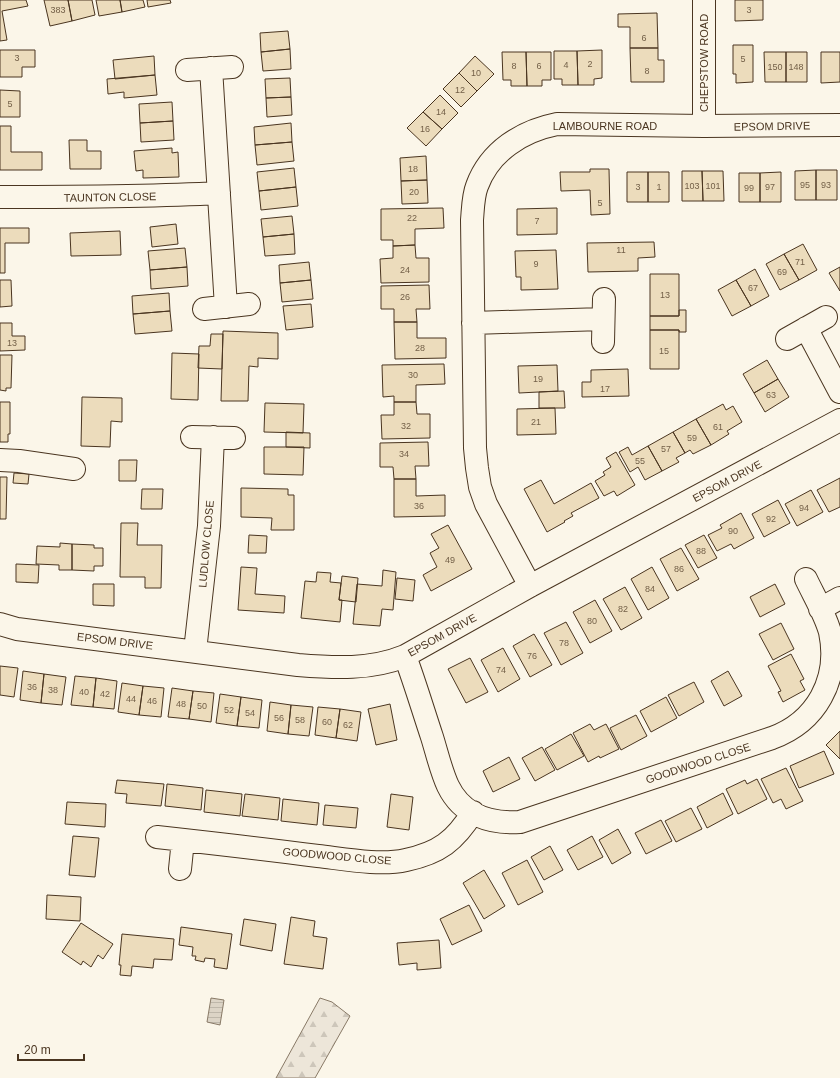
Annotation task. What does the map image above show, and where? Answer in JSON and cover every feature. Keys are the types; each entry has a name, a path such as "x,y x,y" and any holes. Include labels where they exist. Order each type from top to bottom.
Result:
{"street":[{"name":"CHEPSTOW ROAD","path":"704,0 704,126"},
{"path":"187,70 221,68 219,193 226,306"},
{"name":"LAMBOURNE ROAD","path":"530,586 486,504 480,487 476,468 472,220 477,187 484,172 507,144 524,134 543,126 557,124 704,126"},
{"name":"EPSOM DRIVE","path":"704,126 840,125"},
{"name":"TAUNTON CLOSE","path":"0,196 74,198 219,193"},
{"path":"204,309 249,304"},
{"path":"473,322 604,309 603,342"},
{"path":"787,339 826,318"},
{"path":"806,328 840,392"},
{"name":"EPSOM DRIVE","path":"0,624 17,629 298,665 338,668 386,662 405,656 530,586 840,420"},
{"name":"LUDLOW CLOSE","path":"195,651 209,526 202,437 234,438"},
{"path":"0,460 19,460 74,469"},
{"name":"GOODWOOD CLOSE","path":"405,656 449,787 455,798 463,806 483,818 495,822 520,822 772,738 793,728 813,712 820,703 831,680 834,661 833,643 830,632 806,580"},
{"path":"820,609 840,598"},
{"name":"GOODWOOD CLOSE","path":"157,837 350,859 392,862 415,858 440,848 456,836 473,812"},
{"path":"180,869 184,840"}],"green space":[{"path":"320,998 332,1002 350,1016 315,1078 276,1078"}],"shaded area":[{"path":"211,998 224,1000 220,1025 207,1022"}],"building":[{"path":"0,0 26,0 28,6 2,11 7,40 0,41"},
{"path":"44,0 68,0 72,21 50,26"},
{"path":"68,0 92,0 95,15 72,21"},
{"path":"96,0 120,0 122,12 99,16"},
{"path":"120,0 143,0 145,7 122,12"},
{"path":"147,0 170,0 171,3 148,7"},
{"path":"735,0 763,0 763,20 735,21"},
{"path":"657,13 658,48 630,48 630,27 618,27 618,14"},
{"path":"288,31 290,49 261,52 260,33"},
{"path":"733,45 753,45 753,82 736,83 736,74 733,74"},
{"path":"630,48 658,48 658,60 664,60 664,82 631,82"},
{"path":"290,49 291,69 263,71 261,52"},
{"path":"0,50 35,50 35,67 22,67 22,77 0,77"},
{"path":"602,50 602,78 594,79 594,85 578,85 577,51"},
{"path":"554,51 577,51 578,85 562,85 562,79 554,79"},
{"path":"502,52 526,52 527,86 511,86 511,80 503,80"},
{"path":"526,52 551,52 551,80 542,80 542,86 527,86"},
{"path":"764,52 786,52 786,82 765,82"},
{"path":"786,52 807,52 807,82 786,82"},
{"path":"821,52 840,52 840,82 821,83"},
{"path":"154,56 155,75 115,79 113,60"},
{"path":"475,56 494,74 477,91 459,73"},
{"path":"459,73 477,91 461,107 443,89"},
{"path":"155,75 157,95 124,98 124,92 108,94 107,79"},
{"path":"290,78 291,97 266,98 265,79"},
{"path":"0,90 20,91 20,117 0,117"},
{"path":"440,95 458,113 442,129 423,112"},
{"path":"291,97 292,115 267,117 266,98"},
{"path":"172,102 173,121 140,123 139,104"},
{"path":"423,112 442,129 426,146 407,128"},
{"path":"173,121 174,140 141,142 140,123"},
{"path":"291,123 292,142 255,145 254,127"},
{"path":"0,126 11,126 11,152 42,152 42,170 0,170"},
{"path":"69,140 87,140 87,151 101,151 101,169 70,169"},
{"path":"292,142 294,161 257,165 255,145"},
{"path":"172,148 172,153 178,152 179,177 143,178 143,170 136,171 134,151"},
{"path":"426,156 427,180 401,181 400,158"},
{"path":"294,168 296,187 259,191 257,172"},
{"path":"590,169 609,169 610,214 591,215 590,190 561,191 560,172 590,172"},
{"path":"816,170 816,200 795,200 795,171"},
{"path":"816,170 837,170 837,200 816,200"},
{"path":"682,171 702,171 703,201 682,201"},
{"path":"702,171 723,171 724,201 703,201"},
{"path":"627,172 648,172 648,202 627,202"},
{"path":"648,172 669,172 669,202 648,202"},
{"path":"781,172 781,202 760,202 760,173"},
{"path":"739,173 760,173 760,202 739,202"},
{"path":"427,180 428,203 402,204 401,181"},
{"path":"296,187 298,206 261,210 259,191"},
{"path":"443,208 444,228 415,229 415,245 393,246 393,240 381,240 381,209"},
{"path":"557,208 557,234 517,235 517,209"},
{"path":"292,216 294,234 263,237 261,219"},
{"path":"176,224 178,244 152,247 150,227"},
{"path":"0,228 29,228 29,243 5,243 5,273 0,273"},
{"path":"120,231 121,255 71,256 70,233"},
{"path":"294,234 295,254 265,256 263,237"},
{"path":"654,242 655,257 638,258 638,271 588,272 587,243"},
{"path":"803,244 817,270 799,280 784,254"},
{"path":"415,245 416,258 429,258 429,282 381,283 380,259 393,258 393,246"},
{"path":"185,248 187,267 150,270 148,251"},
{"path":"556,250 558,289 521,290 521,277 516,277 515,251"},
{"path":"784,254 799,280 780,290 766,264"},
{"path":"309,262 311,280 280,283 279,265"},
{"path":"187,267 188,286 151,289 150,270"},
{"path":"840,267 840,291 829,273"},
{"path":"755,269 769,296 751,306 736,280"},
{"path":"650,274 679,274 679,316 650,316"},
{"path":"0,280 11,280 12,306 0,307"},
{"path":"311,280 313,299 282,302 280,283"},
{"path":"736,280 751,306 732,316 718,290"},
{"path":"429,285 430,309 416,309 417,322 394,322 394,309 381,309 381,286"},
{"path":"169,293 170,311 133,314 132,296"},
{"path":"311,304 313,327 286,330 283,306"},
{"path":"679,310 686,310 686,332 679,332 679,330 650,330 650,316 679,316"},
{"path":"170,311 172,331 135,334 133,314"},
{"path":"394,322 417,322 417,338 446,338 446,358 395,359"},
{"path":"0,323 12,323 12,336 25,336 25,350 0,351"},
{"path":"650,330 679,330 679,369 650,369"},
{"path":"223,331 278,333 278,359 258,358 258,367 249,366 248,401 221,401"},
{"path":"211,334 223,334 222,369 198,368 199,346 210,346"},
{"path":"172,353 199,354 198,400 171,399"},
{"path":"0,355 12,355 11,388 6,388 6,391 0,390"},
{"path":"767,360 778,379 754,393 743,374"},
{"path":"444,364 445,384 416,385 416,402 394,402 394,396 383,397 382,365"},
{"path":"557,365 558,391 519,393 518,366"},
{"path":"628,369 629,396 582,397 582,382 591,382 591,370"},
{"path":"778,379 789,397 765,412 754,393"},
{"path":"564,391 565,408 539,408 539,392"},
{"path":"82,397 122,398 122,422 111,421 110,447 81,446"},
{"path":"0,402 10,402 10,434 8,434 8,442 0,442"},
{"path":"394,402 416,402 417,414 430,414 430,438 382,439 381,415 394,415"},
{"path":"265,403 304,404 303,433 264,432"},
{"path":"723,404 726,410 733,406 742,422 727,431 729,434 711,445 696,419"},
{"path":"555,408 556,434 517,435 517,409"},
{"path":"696,419 711,445 693,454 690,450 685,453 673,432"},
{"path":"286,432 310,433 310,448 286,447"},
{"path":"673,432 685,453 676,458 679,462 662,471 648,446"},
{"path":"428,442 429,466 415,466 416,479 394,479 393,467 380,467 380,443"},
{"path":"648,446 662,471 645,480 638,467 630,472 619,452 628,447 632,455"},
{"path":"264,447 304,447 303,475 264,474"},
{"path":"616,452 635,485 617,496 614,491 604,496 595,481 605,475 603,472 611,467 606,458"},
{"path":"119,460 137,460 136,481 119,481"},
{"path":"14,473 29,474 28,484 13,483"},
{"path":"0,477 7,477 6,519 0,519"},
{"path":"840,478 840,507 829,512 817,490"},
{"path":"394,479 416,479 416,496 445,495 445,516 394,517"},
{"path":"541,480 554,504 591,483 599,498 571,513 573,516 547,532 524,489"},
{"path":"241,488 288,489 288,495 294,495 294,530 271,530 272,518 241,517"},
{"path":"142,489 163,489 162,509 141,509"},
{"path":"811,490 823,512 797,526 785,504"},
{"path":"778,500 790,523 764,537 752,514"},
{"path":"741,513 754,538 734,549 731,544 717,551 708,535 722,528 720,525"},
{"path":"121,523 138,523 137,545 162,545 161,588 145,588 145,577 120,577"},
{"path":"448,525 472,569 431,591 423,575 437,567 430,553 439,548 431,534"},
{"path":"249,535 267,536 266,553 248,553"},
{"path":"704,535 717,558 698,568 685,545"},
{"path":"60,543 72,544 72,570 59,570 59,565 36,564 37,546 60,547"},
{"path":"72,544 94,545 94,548 103,548 103,566 94,566 94,571 72,570"},
{"path":"681,548 699,579 677,591 660,559"},
{"path":"16,564 39,565 38,583 16,582"},
{"path":"241,567 257,568 255,594 285,596 284,613 238,610"},
{"path":"652,567 669,598 648,610 631,579"},
{"path":"383,570 396,572 393,610 382,609 380,626 353,624 357,584 382,586"},
{"path":"317,572 331,573 330,582 341,583 339,600 342,600 340,622 301,618 305,581 316,582"},
{"path":"342,576 358,578 356,602 339,600"},
{"path":"397,578 415,580 413,601 395,599"},
{"path":"93,584 114,584 114,606 93,605"},
{"path":"775,584 785,604 760,617 750,597"},
{"path":"625,587 642,618 621,630 603,599"},
{"path":"595,600 612,631 590,643 573,612"},
{"path":"566,622 583,653 561,665 544,633"},
{"path":"781,623 794,649 773,660 759,634"},
{"path":"534,634 552,665 530,677 513,646"},
{"path":"503,648 520,679 498,692 481,660"},
{"path":"791,654 804,679 800,681 805,690 783,702 778,692 781,691 768,666"},
{"path":"470,658 488,692 466,703 448,669"},
{"path":"0,666 18,668 14,697 0,695"},
{"path":"23,671 44,674 41,703 20,700"},
{"path":"728,671 742,696 724,706 711,681"},
{"path":"44,674 66,677 62,705 41,703"},
{"path":"75,676 96,678 93,707 71,705"},
{"path":"96,678 117,681 114,709 93,707"},
{"path":"694,682 704,702 679,716 668,695"},
{"path":"122,683 143,686 139,715 118,712"},
{"path":"143,686 164,688 161,717 139,715"},
{"path":"172,688 193,691 189,719 168,717"},
{"path":"193,691 214,693 211,722 189,719"},
{"path":"220,694 241,697 237,726 216,723"},
{"path":"241,697 262,700 259,728 237,726"},
{"path":"666,697 677,718 651,732 640,711"},
{"path":"270,702 291,705 288,734 267,731"},
{"path":"390,704 397,740 376,745 368,709"},
{"path":"291,705 313,707 309,736 288,734"},
{"path":"318,707 340,709 336,738 315,735"},
{"path":"340,709 361,712 357,741 336,738"},
{"path":"636,715 647,736 621,750 610,728"},
{"path":"590,724 594,730 606,724 619,749 600,758 599,756 588,762 573,733"},
{"path":"840,731 840,759 826,745"},
{"path":"571,734 584,756 557,770 545,749"},
{"path":"542,747 555,770 535,781 522,758"},
{"path":"824,751 834,774 799,788 790,766"},
{"path":"509,757 520,779 493,792 483,771"},
{"path":"786,768 803,801 786,809 781,799 773,803 761,779"},
{"path":"757,779 767,799 738,814 726,789 745,780 747,784"},
{"path":"117,780 164,784 161,806 126,803 127,794 115,793"},
{"path":"167,784 203,788 201,810 165,806"},
{"path":"206,790 242,794 240,816 204,812"},
{"path":"723,793 733,814 707,828 697,807"},
{"path":"245,794 280,798 278,820 242,816"},
{"path":"391,794 413,797 409,830 387,827"},
{"path":"283,799 319,803 317,825 281,821"},
{"path":"67,802 106,804 105,827 65,824"},
{"path":"325,805 358,808 356,828 323,825"},
{"path":"691,808 702,829 676,842 665,821"},
{"path":"661,820 672,841 646,854 635,833"},
{"path":"618,829 631,853 612,864 599,840"},
{"path":"73,836 99,838 95,877 69,875"},
{"path":"592,836 603,857 578,870 567,850"},
{"path":"550,846 563,870 544,880 531,857"},
{"path":"527,860 543,892 518,905 502,873"},
{"path":"484,870 505,906 484,919 463,883"},
{"path":"47,895 81,897 80,921 46,919"},
{"path":"469,905 482,931 452,945 440,919"},
{"path":"291,917 315,921 313,936 327,938 323,969 284,964"},
{"path":"244,919 276,924 272,951 240,945"},
{"path":"81,923 113,944 103,959 98,955 91,967 83,961 81,965 62,952"},
{"path":"181,927 232,934 227,969 214,967 215,959 205,958 204,962 195,960 196,956 192,956 193,947 179,945"},
{"path":"122,934 174,939 172,960 154,959 153,968 132,966 131,976 120,975 121,965 119,965"},
{"path":"439,940 441,968 417,970 417,963 399,965 397,943"}]}
